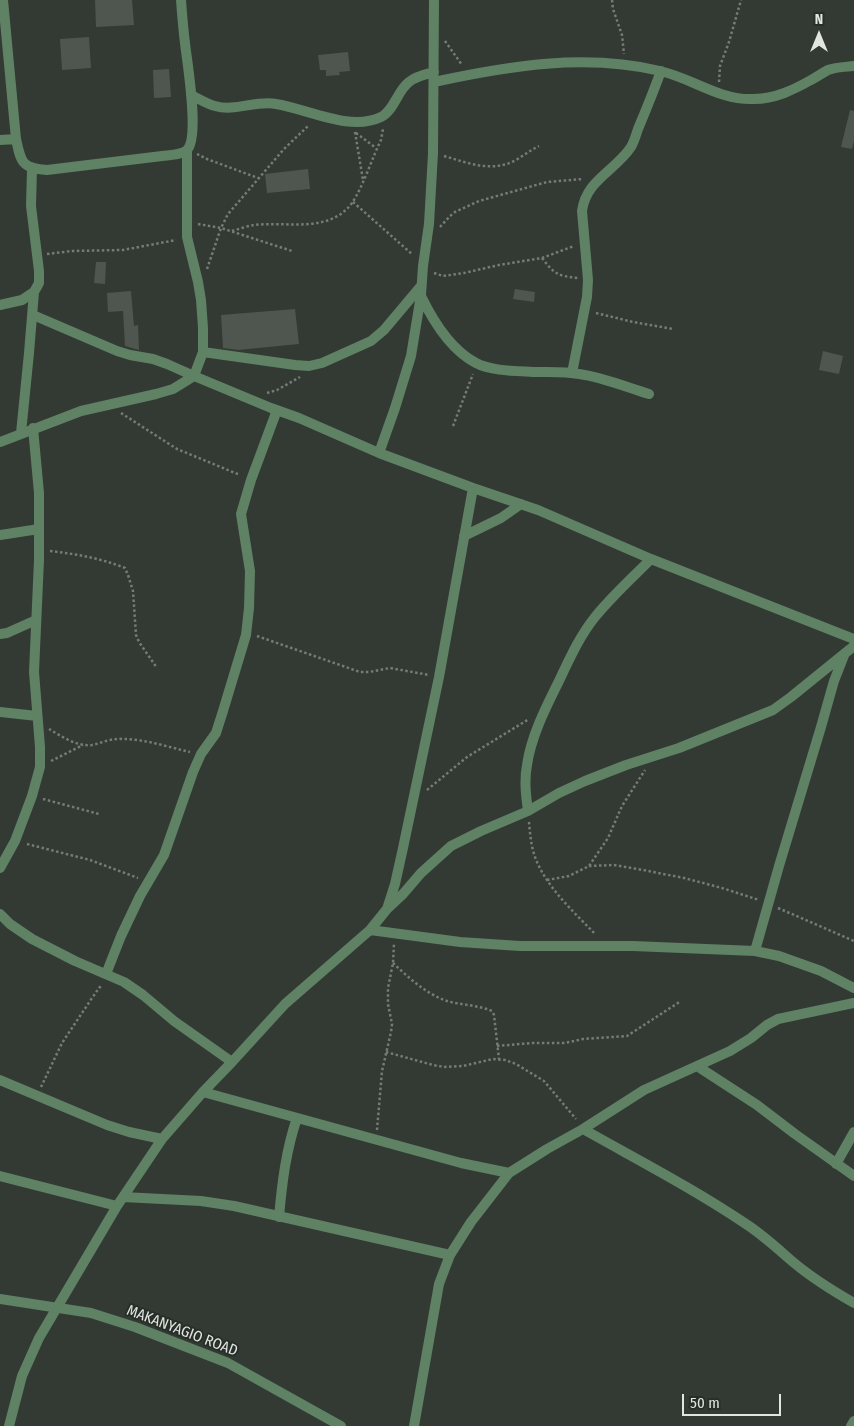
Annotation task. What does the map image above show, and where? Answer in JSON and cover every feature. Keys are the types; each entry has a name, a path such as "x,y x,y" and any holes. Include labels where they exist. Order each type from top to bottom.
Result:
{"street":[{"path":"3,0 16,139 20,157 32,169 48,170 162,156 177,154 188,149"},
{"path":"0,442 81,410 173,389 194,376 203,352 203,328 200,292 186,237 188,149 191,145 193,126 181,0"},
{"path":"379,453 411,356 428,234 433,153 434,0"},
{"path":"191,95 206,103 222,108 265,102 344,122 357,122 372,120 386,115 397,95 409,82 434,77 540,64 576,62 624,64 682,77 718,93 754,99 778,96 799,87 828,70 854,66"},
{"path":"572,373 588,297 582,211 583,200 588,191 630,147 648,107 661,71"},
{"path":"0,140 16,139"},
{"path":"21,433 34,292 39,283 31,206 32,169"},
{"path":"203,352 295,365 309,366 322,363 349,352 384,330 421,291"},
{"path":"421,291 427,309 440,330 462,353 476,363 487,367 508,370 572,373 649,394"},
{"path":"0,305 22,300 34,292"},
{"path":"33,315 117,351 160,361 379,453 538,510 651,559 854,639"},
{"path":"106,974 140,896 164,856 181,803 201,754 216,733 224,711 246,632 249,608 250,571 241,514 251,480 277,410"},
{"path":"0,868 16,841 32,796 40,766 34,672 39,550 39,493 33,428"},
{"path":"387,908 395,884 447,640 473,488"},
{"path":"464,536 501,518 521,504"},
{"path":"0,535 39,529"},
{"path":"528,811 525,789 527,762 544,712 581,637 618,590 651,559"},
{"path":"0,634 7,633 36,620"},
{"path":"9,1426 22,1376 39,1338 120,1201 162,1139 285,1004 370,930 387,908 403,894 421,873 451,846 528,811 559,793 585,781 679,748 773,710 850,649"},
{"path":"755,951 834,681 850,649"},
{"path":"0,712 37,719"},
{"path":"0,914 10,924 32,939 75,961 124,982 174,1021 232,1062"},
{"path":"370,930 460,942 520,946 606,946 755,951 779,956 821,971 854,988"},
{"path":"414,1426 439,1284 450,1255 471,1222 509,1173 547,1149 583,1130 644,1090 738,1047 766,1025 778,1020 854,1003"},
{"path":"697,1066 757,1105 854,1176"},
{"path":"0,1080 107,1125 162,1139"},
{"path":"204,1092 461,1163 509,1173"},
{"path":"278,1217 291,1134 297,1118"},
{"path":"583,1130 662,1173 746,1224 825,1286 854,1303"},
{"path":"836,1164 854,1132"},
{"path":"0,1176 120,1201 201,1201 234,1206 450,1255"},
{"name":"MAKANYAGIO ROAD","path":"0,1298 91,1313 134,1327 228,1364 341,1426"},
{"path":"851,1426 854,1421"}],"path":[{"path":"612,0 613,9 622,35 624,64"},
{"path":"718,93 720,66 741,0"},
{"path":"434,29 469,74"},
{"path":"200,292 221,228 228,214 284,149 319,115"},
{"path":"232,231 254,225 309,224 330,220 342,214 353,202 363,181 381,140 386,115"},
{"path":"344,122 376,148"},
{"path":"355,132 363,181"},
{"path":"433,153 489,167 503,165 515,160 539,146"},
{"path":"188,149 207,159 258,178"},
{"path":"428,234 438,229 455,212 479,201 547,182 600,178"},
{"path":"353,202 398,240 423,266 438,275 449,276 542,258 585,242"},
{"path":"186,223 221,228 292,251"},
{"path":"36,255 72,251 122,250 186,237"},
{"path":"542,258 556,274 563,277 588,280"},
{"path":"585,310 633,322 673,329"},
{"path":"453,426 476,363"},
{"path":"248,398 277,390 305,374"},
{"path":"108,404 177,449 251,480"},
{"path":"39,550 79,554 125,568 133,592 136,635 157,668"},
{"path":"246,632 360,672 390,668 439,677"},
{"path":"412,802 467,757 526,720 544,712"},
{"path":"37,719 62,736 82,745 123,738 201,754"},
{"path":"40,766 82,745"},
{"path":"589,866 608,838 622,806 654,756"},
{"path":"32,796 99,814"},
{"path":"528,811 530,838 535,856 547,880 570,909 606,946"},
{"path":"16,841 90,860 121,870 148,882"},
{"path":"547,880 569,876 589,866 614,866 684,878 768,903 854,941"},
{"path":"376,1140 382,1071 392,1024 388,1004 388,988 393,963 394,934"},
{"path":"393,963 406,975 440,998 492,1011 499,1059"},
{"path":"37,1095 62,1043 99,988 102,985 124,982"},
{"path":"496,1046 565,1043 583,1039 627,1036 681,1001"},
{"path":"386,1052 444,1067 463,1066 493,1059 516,1064 544,1081 583,1130"}],"building":[{"path":"95,0 132,0 134,25 96,27"},
{"path":"89,37 91,68 62,70 60,39"},
{"path":"348,52 350,71 339,72 340,75 326,76 326,70 320,70 318,55"},
{"path":"169,69 171,97 154,98 153,70"},
{"path":"850,110 854,111 854,141 852,149 841,147"},
{"path":"308,169 310,189 267,193 265,174"},
{"path":"96,262 106,262 105,284 94,283"},
{"path":"515,289 535,292 534,302 513,299"},
{"path":"131,291 134,326 138,325 139,350 125,346 123,311 108,312 107,293"},
{"path":"295,309 299,344 238,350 223,348 221,315"},
{"path":"823,351 843,356 839,374 819,370"}]}
